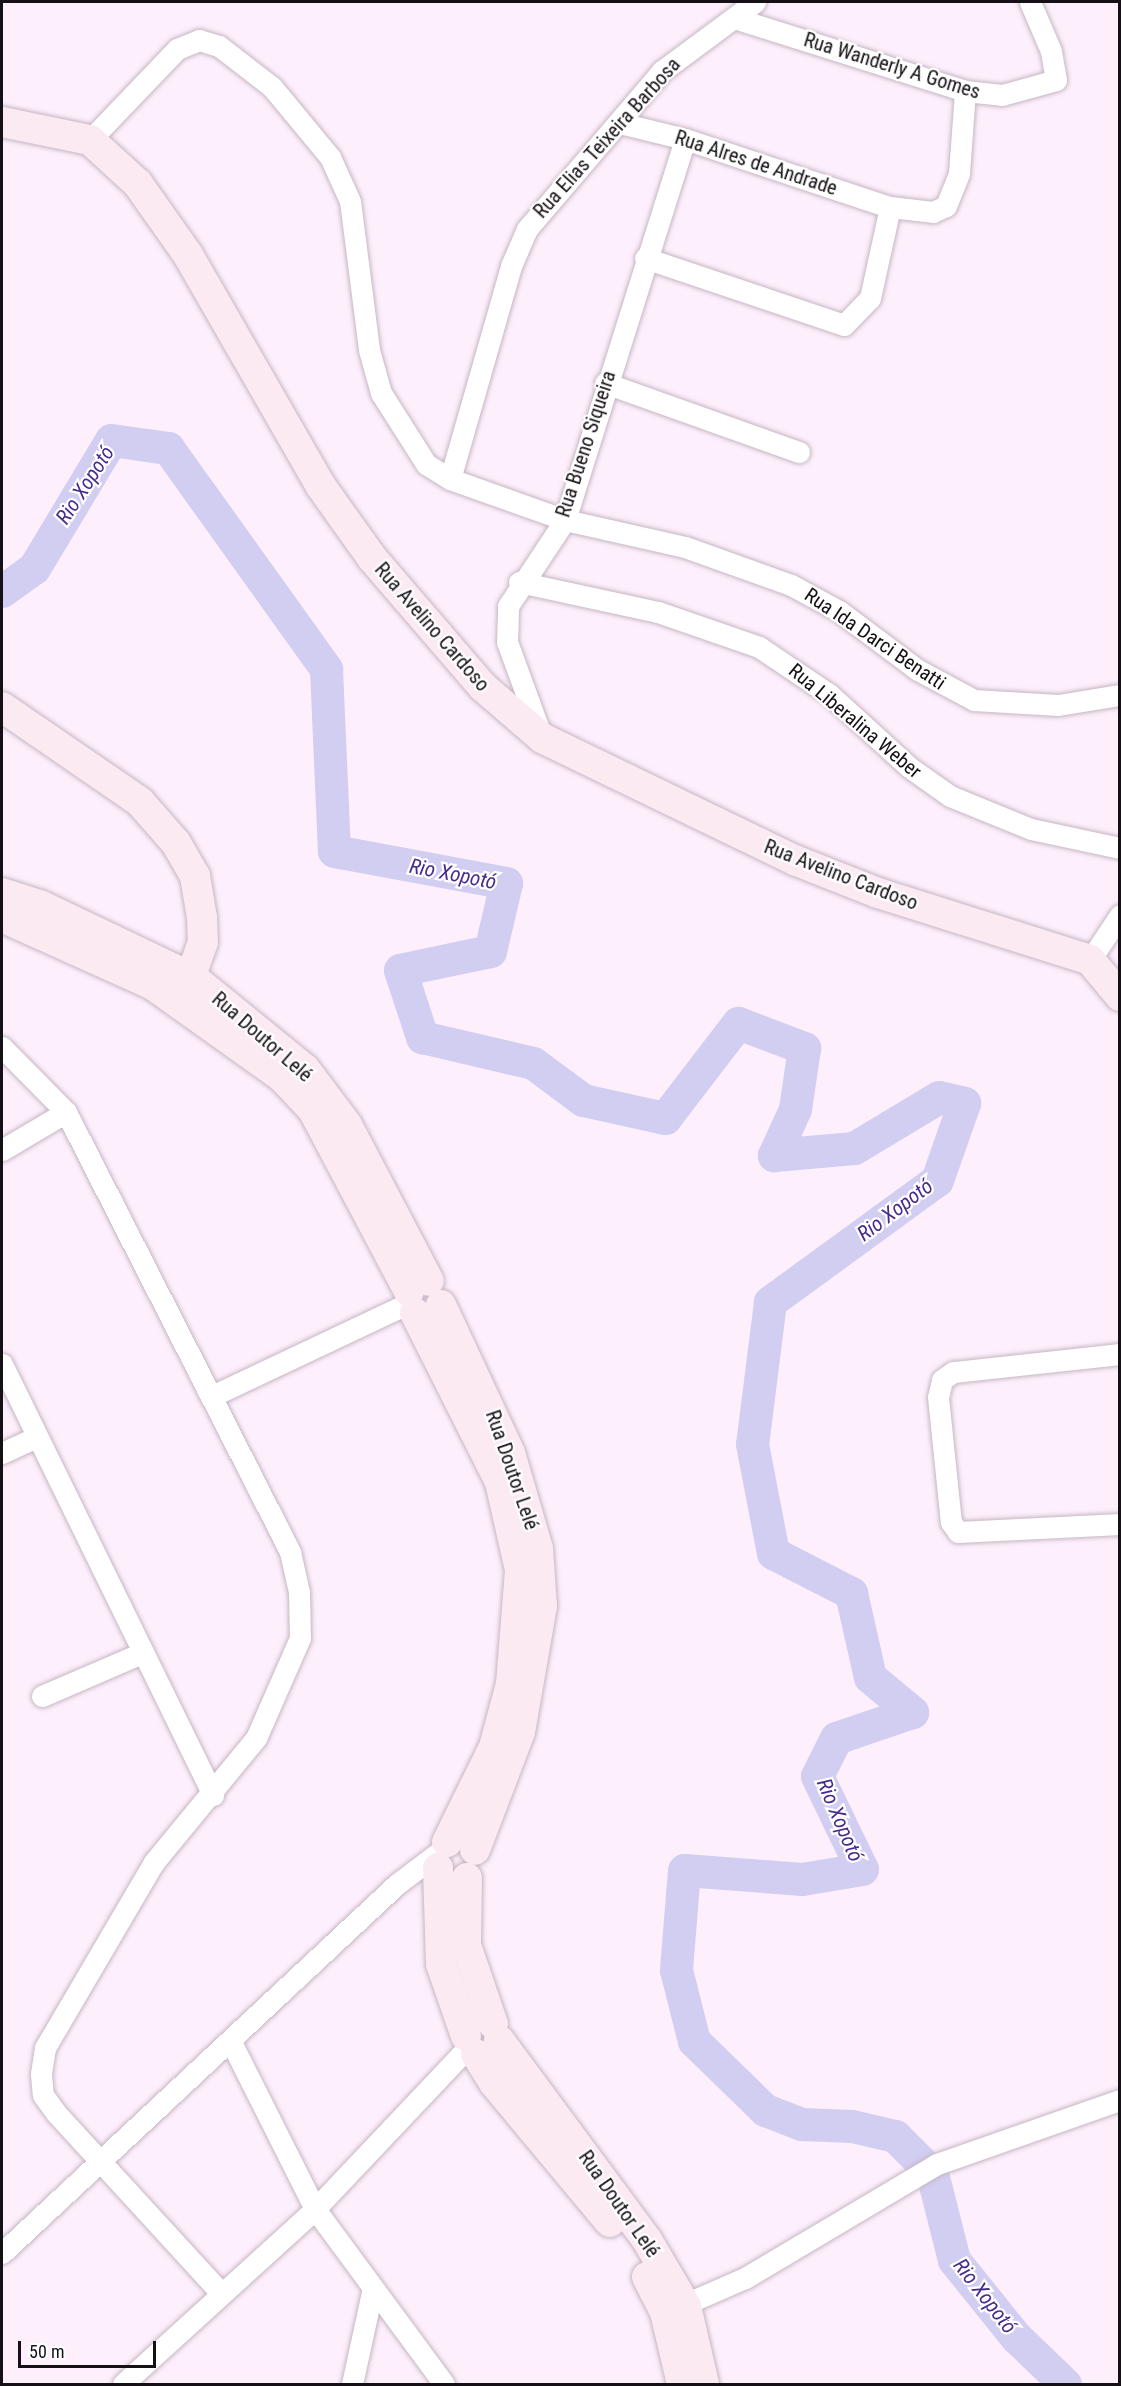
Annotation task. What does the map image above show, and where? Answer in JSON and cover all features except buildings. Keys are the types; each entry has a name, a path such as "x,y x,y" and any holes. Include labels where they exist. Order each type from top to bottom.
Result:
{"street":[{"name":"Rua Elias Teixeira Barbosa","path":"450,479 511,266 527,230 545,202 620,123 662,71 755,2"},
{"name":"Rua Wanderly A Gomes","path":"734,18 965,91 1002,95 1049,86 1057,75 1051,51 1030,2"},
{"name":"Rua Ida Darci Benatti","path":"90,140 187,43 219,46 272,87 330,157 350,201 369,350 381,393 415,453 450,479 565,520 685,547 791,585 839,611 918,670 974,700 1058,705 1119,695"},
{"name":"Rua Alres de Andrade","path":"620,123 685,139 890,207 933,212 946,206 959,173 965,91"},
{"path":"2,122 90,140"},
{"name":"Rua Bueno Siqueira","path":"542,738 507,642 508,606 519,582 565,520 605,383 685,139"},
{"name":"Rua Avelino Cardoso","path":"90,140 138,184 188,255 320,485 372,558 483,687 542,738 797,861 878,894 1090,960"},
{"path":"645,258 826,322 849,323 870,298 890,207"},
{"path":"605,383 799,452"},
{"name":"Rua Liberalina Weber","path":"519,582 658,612 759,647 817,685 950,796 1031,829 1119,848"},
{"path":"2,707 140,802 176,843 195,876 203,942 174,983"},
{"name":"Rua Doutor Lelé","path":"2,893 40,904 174,983 305,1069 347,1125 420,1299 510,1453 538,1550 542,1606 520,1732 453,1858 480,2040 494,2084 589,2192 675,2309 704,2385"},
{"path":"1119,915 1090,960 1119,996"},
{"name":"Rua Doutor Lelé","path":"2,917 174,983"},
{"path":"2,1047 66,1113 290,1551 299,1592 300,1638 256,1738 213,1795 153,1862 45,2048 43,2095 105,2161 221,2293"},
{"path":"2,1150 66,1113"},
{"path":"212,1396 420,1299"},
{"path":"1119,1354 946,1374 938,1397 951,1522 965,1534 1119,1524"},
{"path":"2,1364 213,1795"},
{"path":"2,1453 37,1437"},
{"path":"42,1696 142,1653"},
{"path":"2,2253 232,2043 397,1884 453,1858"},
{"path":"123,2385 315,2209 480,2040"},
{"path":"232,2043 315,2209 372,2292 444,2385"},
{"path":"675,2309 745,2278 909,2178 937,2164 1119,2100"},
{"path":"352,2385 372,2292"},
{"name":"Rua Doutor Lelé","path":"675,2309 682,2385"}],"waterway":[{"name":"Rio Xopotó","path":"2,591 34,568 111,440 168,448 326,669 334,851 506,883 490,951 400,970 422,1037 533,1063 583,1100 665,1118 738,1023 804,1048 795,1109 774,1155 854,1148 939,1097 964,1103 937,1180 770,1302 752,1444 773,1553 851,1593 870,1677 912,1712 836,1738 817,1776 862,1869 802,1879 684,1870 676,1970 694,2041 765,2110 801,2124 852,2126 895,2136 932,2173 954,2260 1016,2337 1065,2384"}]}
